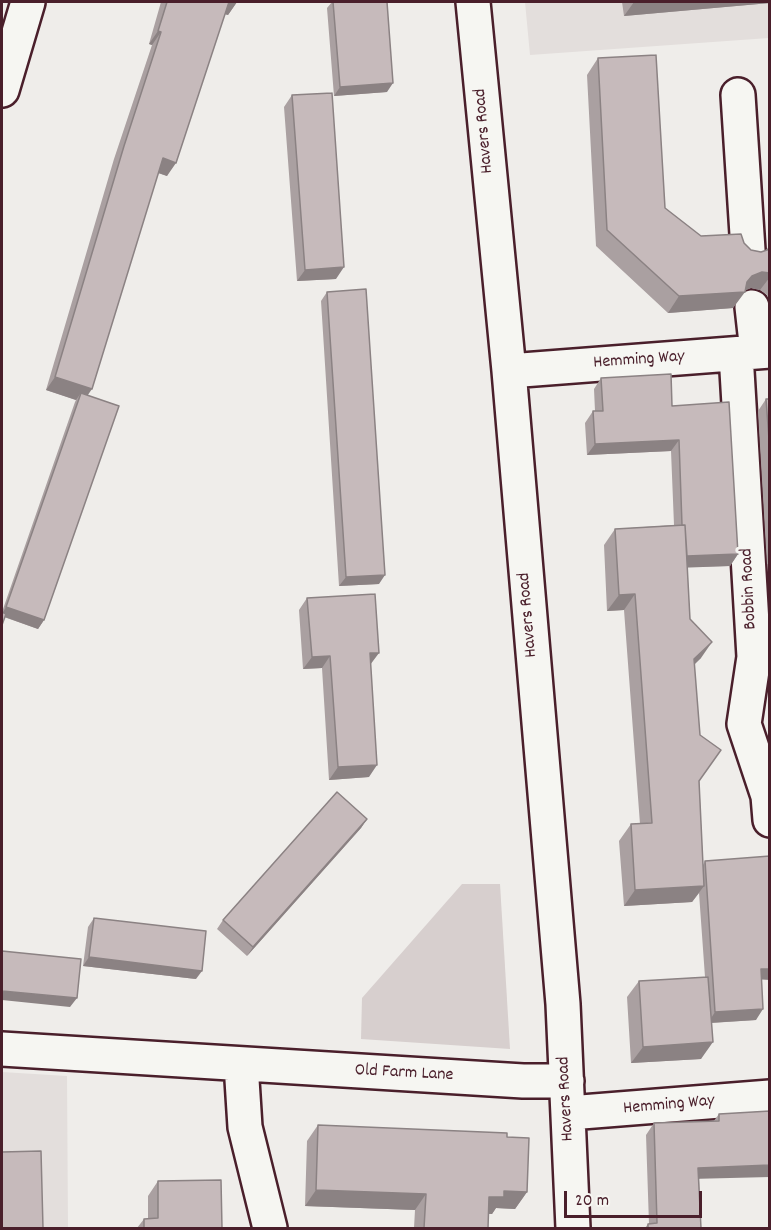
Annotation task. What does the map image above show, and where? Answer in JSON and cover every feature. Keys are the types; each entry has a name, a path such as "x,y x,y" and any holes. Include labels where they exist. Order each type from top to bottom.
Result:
{"street":[{"path":"2,90 28,2"},
{"name":"Havers Road","path":"473,2 509,372 563,1004 573,1228"},
{"path":"738,95 748,250"},
{"name":"Bobbin Road","path":"752,307 754,657 744,724 768,796 770,820"},
{"name":"Hemming Way","path":"509,372 754,352"},
{"name":"Old Farm Lane","path":"2,1049 524,1081 567,1081"},
{"path":"241,1064 246,1127 270,1228"},
{"name":"Hemming Way","path":"569,1113 770,1097"}],"shaded area":[{"path":"525,2 769,2 769,38 530,55"},
{"path":"462,884 500,884 510,1049 361,1039 362,998"},
{"path":"2,1072 67,1076 68,1228 2,1228"}],"building":[{"path":"167,2 229,2 176,163 163,158 92,389 55,377 124,146 161,32 158,31"},
{"path":"333,2 387,2 393,83 340,87"},
{"path":"656,55 665,208 701,236 741,234 744,243 751,250 761,252 770,249 770,273 762,272 752,276 747,282 745,292 679,296 607,230 598,58"},
{"path":"332,93 344,267 305,270 292,95"},
{"path":"366,289 385,575 346,577 327,292"},
{"path":"671,374 672,406 729,402 738,554 687,556 685,525 682,525 679,440 595,444 593,411 603,411 601,378"},
{"path":"81,393 119,406 44,620 6,607"},
{"path":"766,399 770,399 770,453"},
{"path":"685,525 690,619 712,642 694,659 700,735 721,750 699,781 704,886 635,890 631,824 652,823 635,594 619,595 615,529"},
{"path":"375,594 379,653 370,653 377,765 338,767 330,656 312,657 307,598"},
{"path":"2,612 6,614 2,625"},
{"path":"337,792 367,819 253,947 223,920"},
{"path":"770,856 770,969 761,969 763,1009 715,1012 705,861"},
{"path":"94,918 206,931 202,971 89,957"},
{"path":"2,951 81,959 77,998 2,991"},
{"path":"708,977 713,1042 643,1047 639,981"},
{"path":"770,1111 770,1165 698,1168 701,1228 648,1228 648,1224 657,1223 654,1123 719,1121 719,1114"},
{"path":"318,1125 507,1133 507,1137 529,1138 527,1192 504,1191 504,1197 489,1197 488,1228 424,1228 426,1194 316,1190"},
{"path":"41,1151 43,1228 2,1228 2,1152"},
{"path":"221,1180 222,1228 144,1228 144,1219 158,1218 158,1181"}]}
